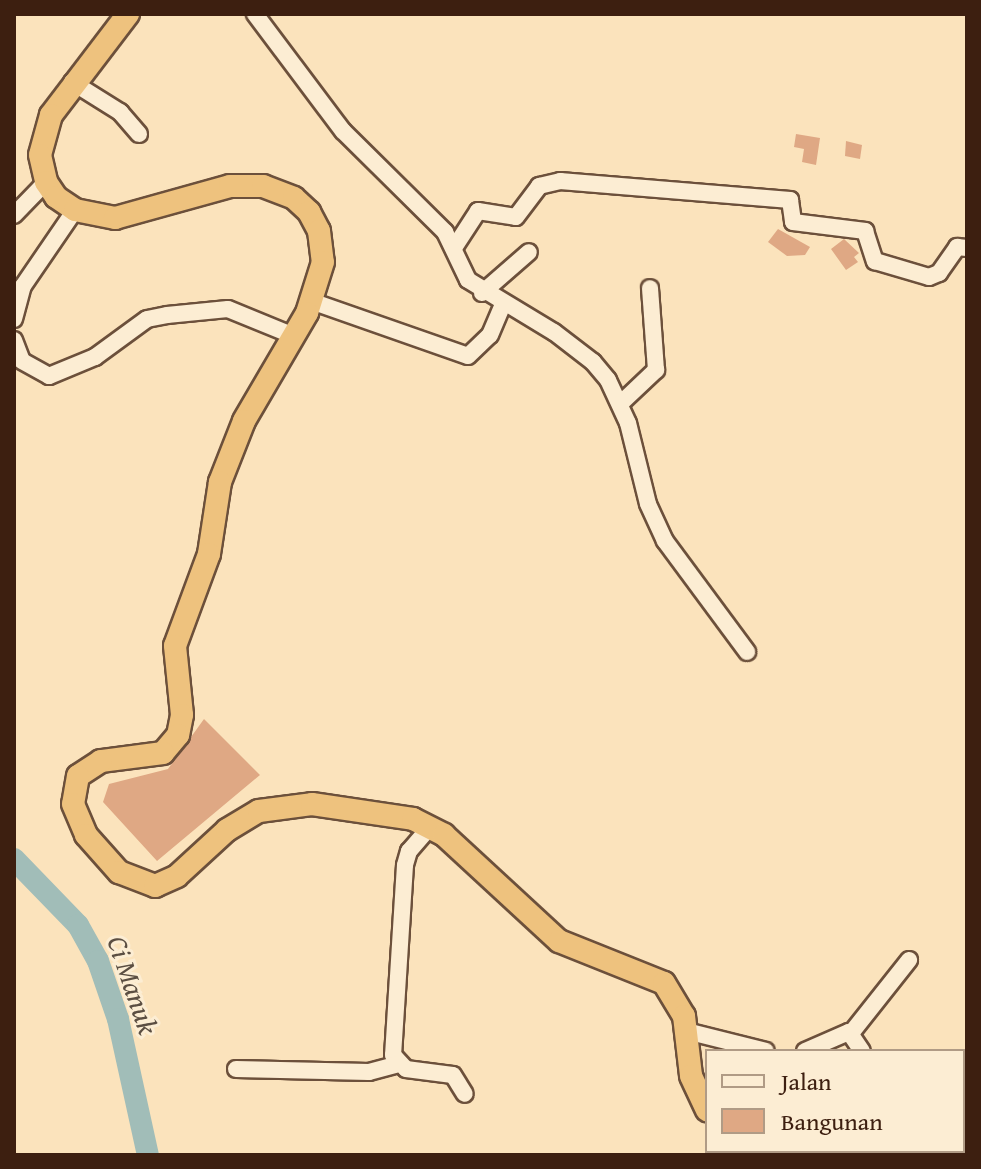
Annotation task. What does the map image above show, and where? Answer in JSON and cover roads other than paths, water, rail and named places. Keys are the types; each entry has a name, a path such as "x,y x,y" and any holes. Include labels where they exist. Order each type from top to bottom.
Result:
{"highway":[{"path":"128,14 72,82 45,128 40,155 46,182 75,210 115,218 230,186 281,192 309,212 319,231 323,262 311,301 244,421 220,482 206,563 175,646 182,715 178,735 163,753 87,768 74,785 73,804 86,835 108,862 132,879 155,886 177,876 227,830 259,811 341,806 394,813 430,827 559,941 664,983 679,1003 694,1033 691,1076 705,1107"}],"street":[{"path":"255,14 343,131 445,232 468,280 482,293 593,362 620,404 648,504 665,541 747,652"},
{"path":"72,82 120,112 139,134"},
{"path":"454,248 478,211 516,217 539,186 560,181 792,200 793,222 865,231 875,261 929,277 939,273 957,247 967,248"},
{"path":"14,215 46,182"},
{"path":"14,319 23,286 75,210"},
{"path":"482,293 529,252"},
{"path":"620,404 656,370 650,288"},
{"path":"311,301 468,356 490,335 503,304"},
{"path":"14,340 22,361 49,376 95,357 147,319 167,315 228,309 294,336"},
{"path":"399,1064 392,1045 405,865 409,851 430,827"},
{"path":"810,1049 852,1032 909,960"},
{"path":"852,1032 861,1049"},
{"path":"694,1033 714,1049"},
{"path":"694,1033 758,1049"},
{"path":"236,1069 369,1072 399,1064 453,1075 465,1094"}],"waterway":[{"name":"Ci Manuk","path":"14,859 78,925 98,961 118,1019 148,1155"}]}
